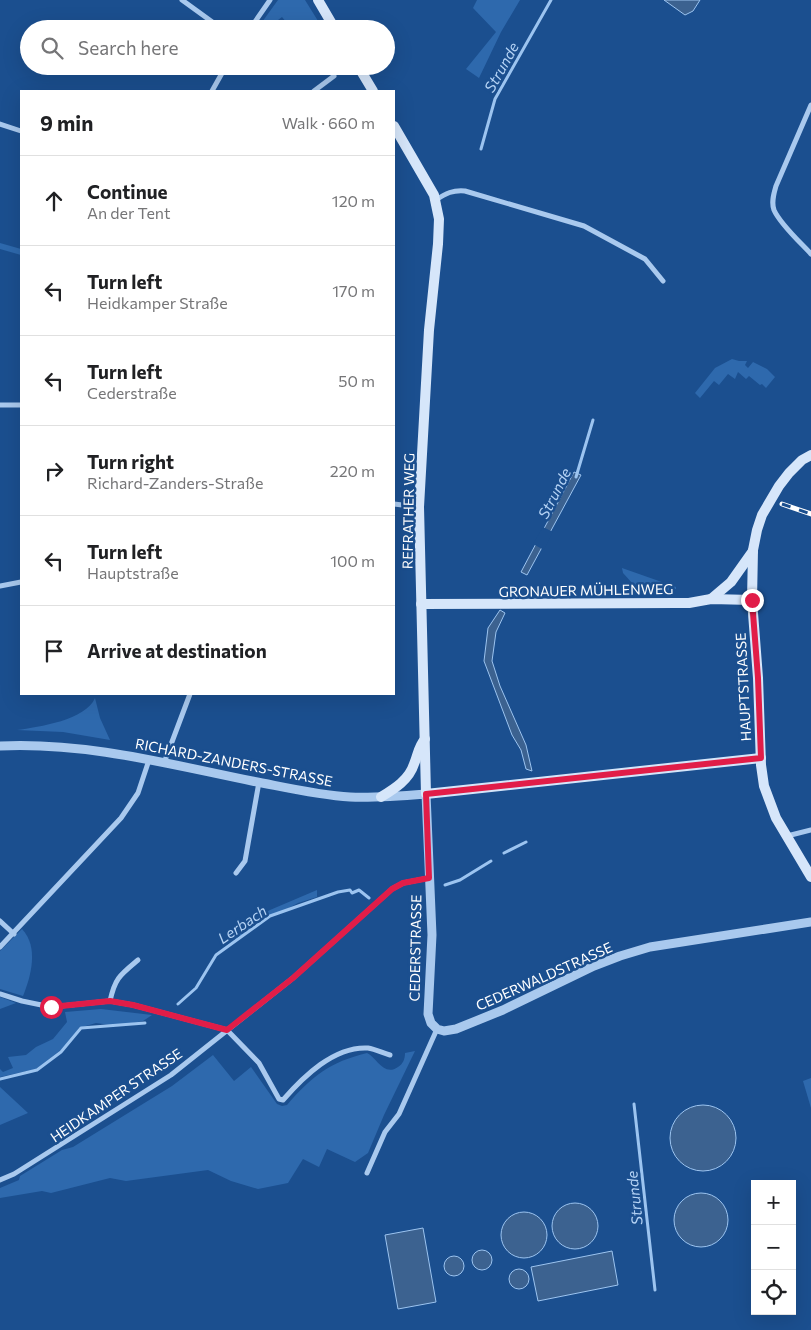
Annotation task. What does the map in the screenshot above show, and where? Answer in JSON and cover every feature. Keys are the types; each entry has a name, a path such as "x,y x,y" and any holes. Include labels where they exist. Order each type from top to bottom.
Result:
{"main road":[{"path":"318,0 330,20"},
{"path":"363,75 372,90"},
{"name":"REFRATHER WEG","path":"395,128 436,200 439,219 429,330 419,507 426,794"},
{"name":"HAUPTSTRASSE","path":"811,455 802,460 789,473 762,515 753,550 752,600 758,678 761,758 766,793 776,818 811,877"},
{"path":"711,599 731,582 753,550"},
{"name":"GRONAUER MÜHLENWEG","path":"421,604 688,603 711,599 752,600"},
{"path":"381,797 401,784 406,778 414,764 417,749 425,739"},
{"name":"RICHARD-ZANDERS-STRASSE","path":"426,794 761,758"}],"street":[{"path":"182,0 210,20"},
{"path":"256,20 270,0"},
{"path":"213,90 221,75"},
{"path":"315,90 334,76"},
{"path":"811,105 776,186 773,199 774,209 782,221 811,254"},
{"path":"0,124 20,131"},
{"path":"436,200 445,193 456,190 465,191 571,222 595,232 645,259 663,281"},
{"path":"0,405 20,405"},
{"path":"395,504 419,507"},
{"path":"0,586 20,582"},
{"path":"164,763 190,695"},
{"name":"RICHARD-ZANDERS-STRASSE","path":"0,746 66,746 117,753 291,789 333,795 381,797 426,794"},
{"path":"0,947 121,818 138,793 149,760"},
{"path":"236,873 245,861 259,782"},
{"name":"CEDERSTRASSE","path":"426,794 432,935 428,1014 431,1023 437,1029"},
{"path":"787,836 811,830"},
{"name":"HEIDKAMPER STRASSE","path":"0,1180 22,1170 171,1075 293,978 392,889 403,883 429,878"},
{"path":"0,921 14,934"},
{"name":"CEDERWALDSTRASSE","path":"437,1029 444,1031 456,1029 503,1010 594,966 650,947 811,922"},
{"path":"110,1001 114,984 122,973 138,960"},
{"path":"0,994 51,1007 110,1001 133,1005 227,1030 259,1063 279,1099 284,1100 305,1076 326,1060 348,1051 368,1048 390,1055"},
{"path":"366,1173 385,1132 398,1114 437,1029"}],"shaded area":[{"path":"278,0 305,0 317,20 284,20 282,17 278,20 264,20"},
{"path":"477,0 520,0 501,32 479,78 466,69 496,32 473,8"},
{"path":"664,0 700,0 693,11 685,15"},
{"path":"0,243 20,249 20,255 0,249"},
{"path":"732,359 747,361 745,365 748,368 753,362 767,369 775,377 766,388 749,376 746,379 738,372 735,379 728,374 719,385 714,381 700,398 695,393 715,368"},
{"path":"574,472 581,475 527,575 521,572"},
{"path":"622,568 676,587 676,589 643,595 623,573"},
{"path":"500,610 505,613 496,632 492,661 500,686 526,745 532,771 526,769 521,750 512,735 484,661 488,628"},
{"path":"95,698 100,718 110,740 63,732 17,730 37,727 72,717 90,706"},
{"path":"317,890 317,897 298,903 279,913 265,916 243,935 233,940 227,934 270,910"},
{"path":"22,929 27,936 32,953 31,971 23,996 0,989 0,951"},
{"path":"0,997 16,1003 0,1009"},
{"path":"101,1009 152,1015 143,1021 117,1026 96,1023 79,1028 66,1046 36,1069 0,1077 0,1069 3,1072 13,1068 8,1057 26,1055 36,1047 53,1039 67,1022 65,1012"},
{"path":"415,1051 368,1153 355,1162 327,1149 319,1167 303,1159 288,1183 258,1189 231,1181 208,1170 126,1181 110,1178 51,1193 42,1191 0,1198 0,1188 19,1180 20,1176 62,1150 73,1147 172,1086 213,1055 234,1081 251,1067 277,1104 282,1106 287,1105 322,1072 342,1061 367,1053 381,1066 389,1070 400,1066 405,1053"},
{"path":"811,1078 811,1108 803,1081"},
{"path":"0,1087 28,1113 0,1125"},
{"path":"703,1105 716,1108 726,1115 733,1125 736,1138 733,1151 726,1161 716,1168 703,1171 690,1168 680,1161 673,1151 670,1138 673,1125 680,1115 690,1108"},
{"path":"696,1193 706,1193 716,1197 724,1205 728,1220 724,1235 716,1243 706,1247 696,1247 686,1243 678,1235 674,1225 674,1215 678,1205 686,1197"},
{"path":"575,1203 588,1207 594,1213 598,1226 594,1239 588,1245 575,1249 562,1245 556,1239 552,1226 556,1213 562,1207"},
{"path":"524,1212 537,1216 543,1222 547,1235 543,1248 537,1254 524,1258 511,1254 505,1248 501,1235 505,1222 511,1216"},
{"path":"423,1228 436,1302 398,1309 385,1235"},
{"path":"482,1250 489,1253 492,1260 489,1267 482,1270 475,1267 472,1260 475,1253"},
{"path":"612,1251 618,1285 538,1301 531,1267"},
{"path":"454,1256 461,1259 464,1266 461,1273 454,1276 447,1273 444,1266 447,1259"},
{"path":"519,1269 526,1272 529,1279 526,1286 519,1289 512,1286 509,1279 512,1272"}],"pier":[{"path":"543,527 553,532 544,550 533,544"}],"waterway":[{"name":"Strunde","path":"481,149 495,99 551,0"},
{"name":"Strunde","path":"576,477 593,420"},
{"name":"Lerbach","path":"504,853 526,842"},
{"name":"Lerbach","path":"445,885 460,880 491,861"},
{"name":"Lerbach","path":"178,1004 196,988 216,955 270,916 338,892 350,890 352,893 359,890 369,898"},
{"name":"Lerbach","path":"0,1079 37,1070 61,1052 81,1028 145,1023"},
{"name":"Strunde","path":"634,1104 655,1290"}],"railway":[{"path":"782,504 811,514"}],"route":[{"path":"51,1007 110,1001 133,1005 227,1030 293,978 392,889 403,883 429,878 426,794 761,758 758,678 752,600"}]}
